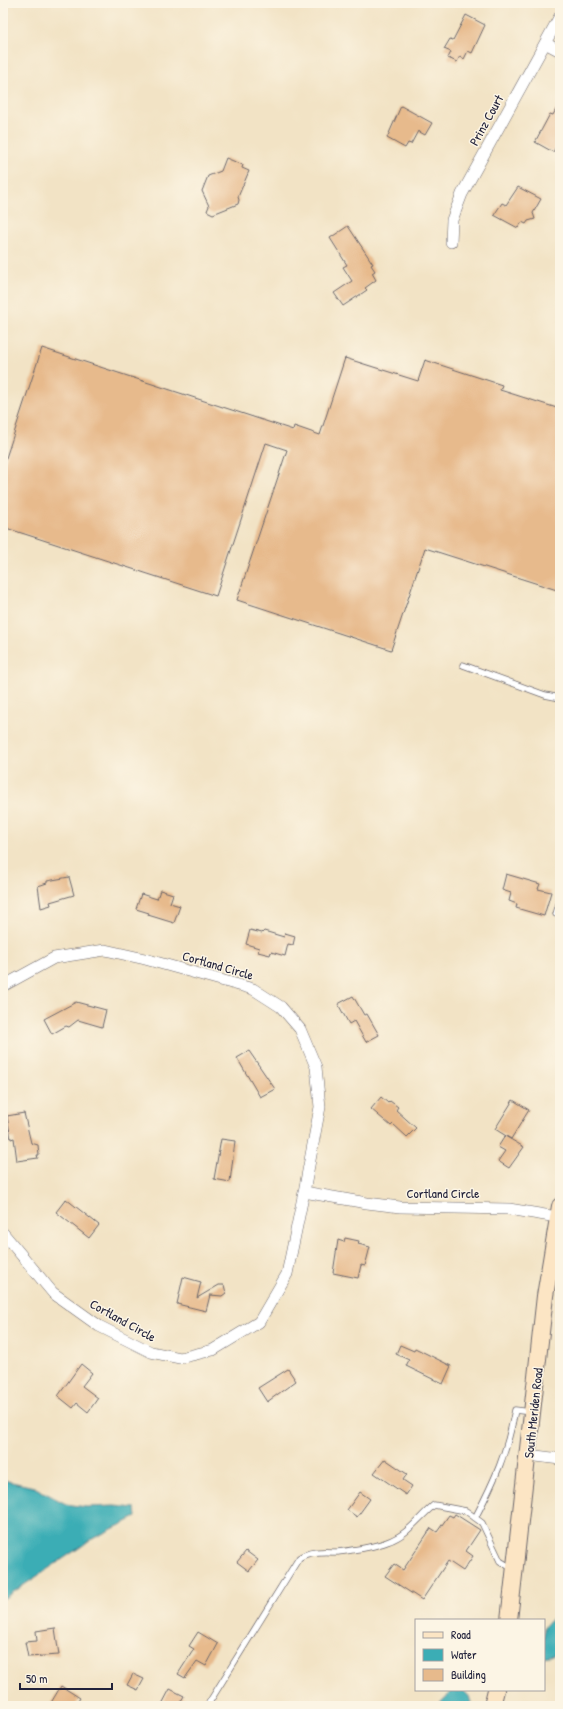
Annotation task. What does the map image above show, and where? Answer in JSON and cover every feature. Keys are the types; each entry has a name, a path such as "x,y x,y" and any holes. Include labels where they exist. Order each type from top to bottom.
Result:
{"main road":[{"name":"South Meriden Road","path":"509,1619 545,1296 559,1212"},
{"path":"492,1706 496,1691"}],"street":[{"name":"Prinz Court","path":"451,242 452,220 462,194 560,16"},
{"path":"545,43 560,51"},
{"name":"Cortland Circle","path":"3,986 54,958 105,950 145,959 253,989 281,1007 300,1029 316,1067 320,1107 287,1274 259,1322 213,1350 180,1358 151,1352 99,1326 53,1293 3,1233"},
{"name":"Cortland Circle","path":"304,1192 366,1203 400,1207 509,1208 559,1212"},
{"path":"528,1456 560,1459"}],"lane":[{"path":"463,665 546,695 560,698"},
{"path":"556,914 560,901"},
{"path":"475,1518 500,1469 510,1440 515,1410 533,1412"},
{"path":"207,1706 299,1558 316,1552 339,1552 388,1542 407,1532 434,1505 466,1510 482,1523 488,1532 500,1561 515,1570"}],"water":[{"path":"3,1480 34,1487 66,1504 86,1507 114,1506 135,1508 136,1517 94,1538 3,1599"},
{"path":"560,1613 560,1654 545,1657 545,1626 556,1614"},
{"path":"452,1691 464,1691 469,1696 472,1706 437,1706"}],"building":[{"path":"466,15 485,25 472,53 468,51 464,59 460,56 457,62 448,58 451,52 444,49 450,39 453,40"},
{"path":"560,102 560,140 553,152 535,142 550,114 553,115"},
{"path":"401,106 432,123 425,135 418,131 411,144 408,143 405,148 387,138"},
{"path":"226,158 243,165 242,168 249,171 238,197 238,204 213,214 207,211 209,206 202,191 208,176 221,171"},
{"path":"518,187 541,199 533,213 535,219 528,221 526,224 522,222 518,228 494,215 502,203 506,205"},
{"path":"348,226 373,264 371,265 375,271 372,273 376,280 365,288 367,290 343,306 334,293 352,281 343,267 347,265 330,238"},
{"path":"42,348 293,430 294,426 320,435 345,358 418,381 425,360 502,385 500,390 560,409 560,591 425,548 391,650 237,600 287,450 266,443 216,596 3,527 3,467"},
{"path":"506,874 540,884 538,889 551,892 544,916 516,908 517,904 509,901 511,893 502,890"},
{"path":"69,877 74,895 50,902 51,905 41,908 38,886 47,883 47,881"},
{"path":"160,890 173,894 170,903 180,906 174,923 148,915 149,913 136,909 141,894 157,899"},
{"path":"250,930 262,933 264,931 284,937 285,933 295,936 293,945 288,944 285,956 271,952 270,955 258,952 259,948 246,944"},
{"path":"353,996 364,1015 367,1014 379,1035 366,1042 354,1021 349,1024 338,1004"},
{"path":"76,1002 106,1010 102,1027 78,1020 69,1027 66,1026 52,1034 44,1019"},
{"path":"249,1051 275,1089 260,1097 237,1058"},
{"path":"381,1097 388,1103 390,1101 398,1107 396,1110 416,1128 407,1137 393,1124 391,1126 371,1109"},
{"path":"513,1100 529,1110 511,1139 495,1129"},
{"path":"24,1113 31,1143 38,1145 39,1155 37,1155 38,1158 17,1161 14,1138 11,1139 7,1116"},
{"path":"505,1136 524,1147 509,1168 498,1161 505,1151 498,1147"},
{"path":"221,1139 235,1141 230,1182 214,1179"},
{"path":"66,1199 99,1225 89,1238 56,1212"},
{"path":"345,1238 359,1241 358,1244 370,1247 365,1266 361,1265 358,1278 333,1273 338,1240 344,1242"},
{"path":"183,1277 201,1282 197,1298 219,1285 224,1285 226,1293 222,1296 210,1295 206,1311 177,1304"},
{"path":"400,1345 414,1351 415,1348 451,1366 443,1384 406,1366 409,1360 396,1354"},
{"path":"81,1364 92,1373 82,1386 98,1398 88,1412 77,1403 73,1408 58,1396"},
{"path":"288,1369 296,1381 267,1402 258,1388"},
{"path":"385,1459 407,1474 403,1480 412,1486 406,1495 374,1473"},
{"path":"360,1492 370,1499 357,1517 347,1510"},
{"path":"455,1514 480,1530 466,1551 473,1556 463,1571 448,1561 422,1600 385,1576 394,1564 403,1570 431,1528 437,1532 449,1515 453,1517"},
{"path":"246,1551 258,1560 249,1571 237,1562"},
{"path":"55,1628 59,1655 28,1657 25,1642 37,1641 36,1631"},
{"path":"198,1632 218,1644 206,1666 197,1661 185,1678 178,1674 194,1649 189,1646"},
{"path":"133,1674 144,1679 138,1690 127,1685"},
{"path":"61,1686 80,1698 75,1706 49,1706"},
{"path":"170,1689 184,1696 178,1706 161,1706"}]}
